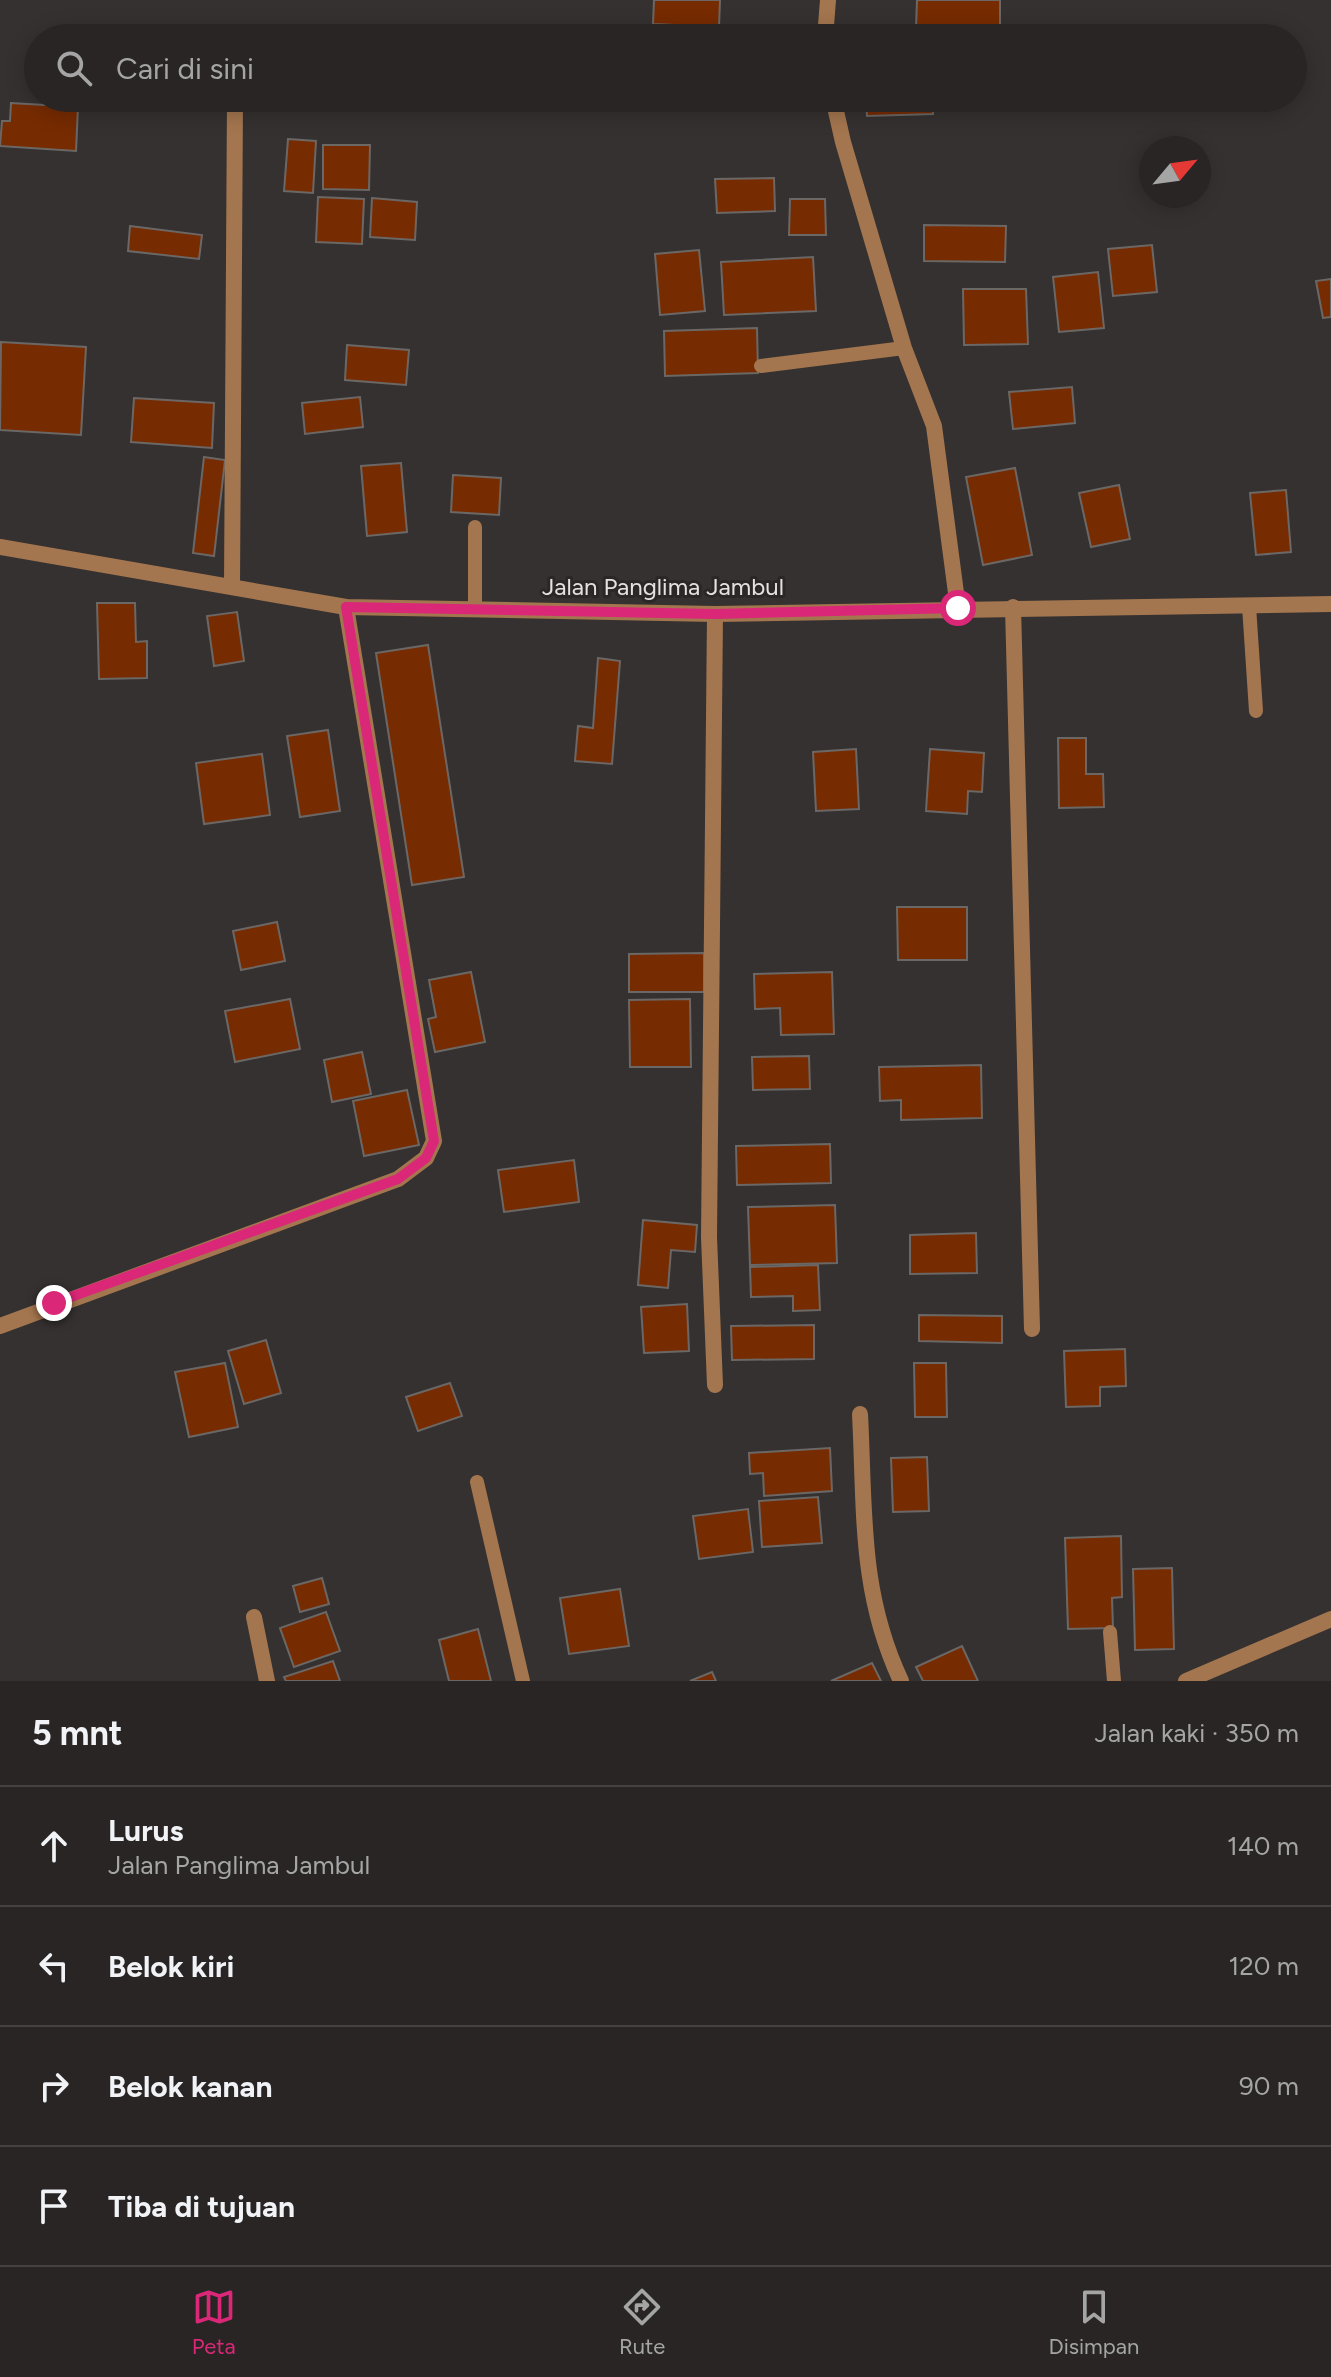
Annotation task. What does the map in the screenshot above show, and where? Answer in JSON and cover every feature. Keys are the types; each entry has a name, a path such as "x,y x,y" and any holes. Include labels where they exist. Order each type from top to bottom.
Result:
{"street":[{"path":"826,24 828,0"},
{"path":"232,586 235,112"},
{"path":"836,112 904,348 934,426 958,608"},
{"name":"Jalan Panglima Jambul","path":"0,547 346,607 715,614 1331,604"},
{"path":"0,1326 398,1179 426,1158 434,1141 346,607"},
{"path":"1013,607 1032,1329"},
{"path":"715,614 709,1237 715,1385"},
{"path":"860,1414 868,1584 878,1621 901,1681"},
{"path":"254,1617 267,1681"},
{"path":"1186,1681 1331,1619"}],"lane":[{"path":"761,366 904,348"},
{"path":"475,527 475,609"},
{"path":"1249,606 1256,711"},
{"path":"477,1482 523,1681"},
{"path":"1110,1632 1114,1681"}],"building":[{"path":"654,0 720,0 719,24 653,24"},
{"path":"917,0 1000,0 1000,24 916,24"},
{"path":"11,103 24,104 24,112 78,112 76,151 0,146 2,121 10,121"},
{"path":"867,112 933,114 867,116"},
{"path":"288,139 316,141 313,193 284,191"},
{"path":"323,145 370,145 369,190 323,189"},
{"path":"774,178 775,211 717,213 715,179"},
{"path":"318,197 364,199 362,244 316,242"},
{"path":"372,198 417,202 415,240 370,237"},
{"path":"790,199 825,199 826,235 789,235"},
{"path":"924,225 1006,226 1005,262 924,261"},
{"path":"130,226 202,235 199,259 128,251"},
{"path":"1152,245 1157,292 1113,296 1108,249"},
{"path":"699,250 705,311 660,315 655,254"},
{"path":"813,257 816,311 724,315 721,262"},
{"path":"1098,272 1104,328 1059,332 1053,277"},
{"path":"1331,279 1331,317 1323,318 1316,281"},
{"path":"963,289 1026,289 1028,344 964,345"},
{"path":"757,328 758,373 665,376 664,331"},
{"path":"1,342 86,347 81,435 0,430"},
{"path":"347,345 409,350 406,385 345,380"},
{"path":"1072,387 1075,423 1013,429 1009,392"},
{"path":"360,397 363,427 305,434 302,403"},
{"path":"134,398 214,403 212,448 131,442"},
{"path":"204,457 225,460 214,556 193,553"},
{"path":"401,463 407,532 367,536 361,466"},
{"path":"1015,468 1032,555 983,565 966,477"},
{"path":"453,475 501,478 499,515 451,512"},
{"path":"1119,485 1130,539 1091,547 1079,493"},
{"path":"1286,490 1291,552 1256,555 1250,493"},
{"path":"97,603 135,603 136,642 147,641 147,678 99,679"},
{"path":"237,612 244,661 214,666 207,616"},
{"path":"428,645 464,877 412,885 376,653"},
{"path":"598,658 620,661 612,764 575,761 578,726 593,728"},
{"path":"328,730 340,811 300,817 287,736"},
{"path":"1058,738 1086,738 1086,774 1103,774 1104,807 1059,808"},
{"path":"856,749 859,809 816,811 813,752"},
{"path":"930,749 984,753 982,792 968,791 967,814 926,811"},
{"path":"262,754 270,815 204,824 196,763"},
{"path":"897,907 967,907 967,960 898,960"},
{"path":"277,922 285,961 241,970 233,931"},
{"path":"704,953 704,992 629,992 629,954"},
{"path":"471,972 485,1042 435,1052 428,1019 436,1017 429,980"},
{"path":"832,972 834,1034 781,1035 780,1008 755,1009 754,974"},
{"path":"290,999 300,1049 235,1062 225,1011"},
{"path":"690,999 691,1067 630,1067 629,1000"},
{"path":"362,1052 371,1094 332,1102 324,1060"},
{"path":"809,1056 810,1089 753,1090 752,1057"},
{"path":"981,1065 982,1118 901,1120 901,1100 880,1101 879,1067"},
{"path":"407,1090 419,1145 364,1156 353,1101"},
{"path":"830,1144 831,1183 737,1185 736,1146"},
{"path":"574,1160 579,1202 504,1212 498,1170"},
{"path":"835,1205 837,1263 750,1265 748,1207"},
{"path":"643,1220 697,1225 695,1252 671,1250 668,1288 638,1285"},
{"path":"976,1233 977,1273 910,1274 910,1235"},
{"path":"818,1265 820,1310 793,1311 793,1296 751,1297 750,1267"},
{"path":"687,1304 689,1351 644,1353 641,1307"},
{"path":"919,1315 1002,1316 1002,1343 919,1341"},
{"path":"814,1325 814,1359 732,1360 731,1326"},
{"path":"266,1340 281,1393 244,1404 228,1351"},
{"path":"1125,1349 1126,1386 1100,1387 1100,1406 1066,1407 1064,1351"},
{"path":"225,1363 238,1427 189,1437 175,1372"},
{"path":"914,1363 946,1363 947,1417 915,1417"},
{"path":"450,1383 462,1416 418,1431 406,1397"},
{"path":"830,1448 832,1491 764,1496 763,1473 750,1474 749,1453"},
{"path":"927,1457 929,1511 893,1512 891,1458"},
{"path":"818,1497 822,1543 762,1547 759,1501"},
{"path":"748,1509 753,1552 699,1559 693,1516"},
{"path":"1121,1536 1122,1597 1112,1598 1113,1628 1068,1629 1065,1538"},
{"path":"1172,1568 1174,1649 1135,1650 1133,1569"},
{"path":"322,1578 329,1604 300,1612 293,1586"},
{"path":"620,1589 629,1646 569,1654 560,1598"},
{"path":"326,1612 340,1651 294,1667 280,1628"},
{"path":"478,1629 491,1681 449,1681 439,1640"},
{"path":"962,1646 978,1681 923,1681 916,1667"},
{"path":"333,1661 340,1681 286,1681 284,1677"},
{"path":"872,1663 881,1681 831,1681"},
{"path":"712,1672 716,1681 690,1681"}],"route":[{"path":"54,1303 398,1179 426,1158 434,1141 346,607 715,614 958,608"}]}
